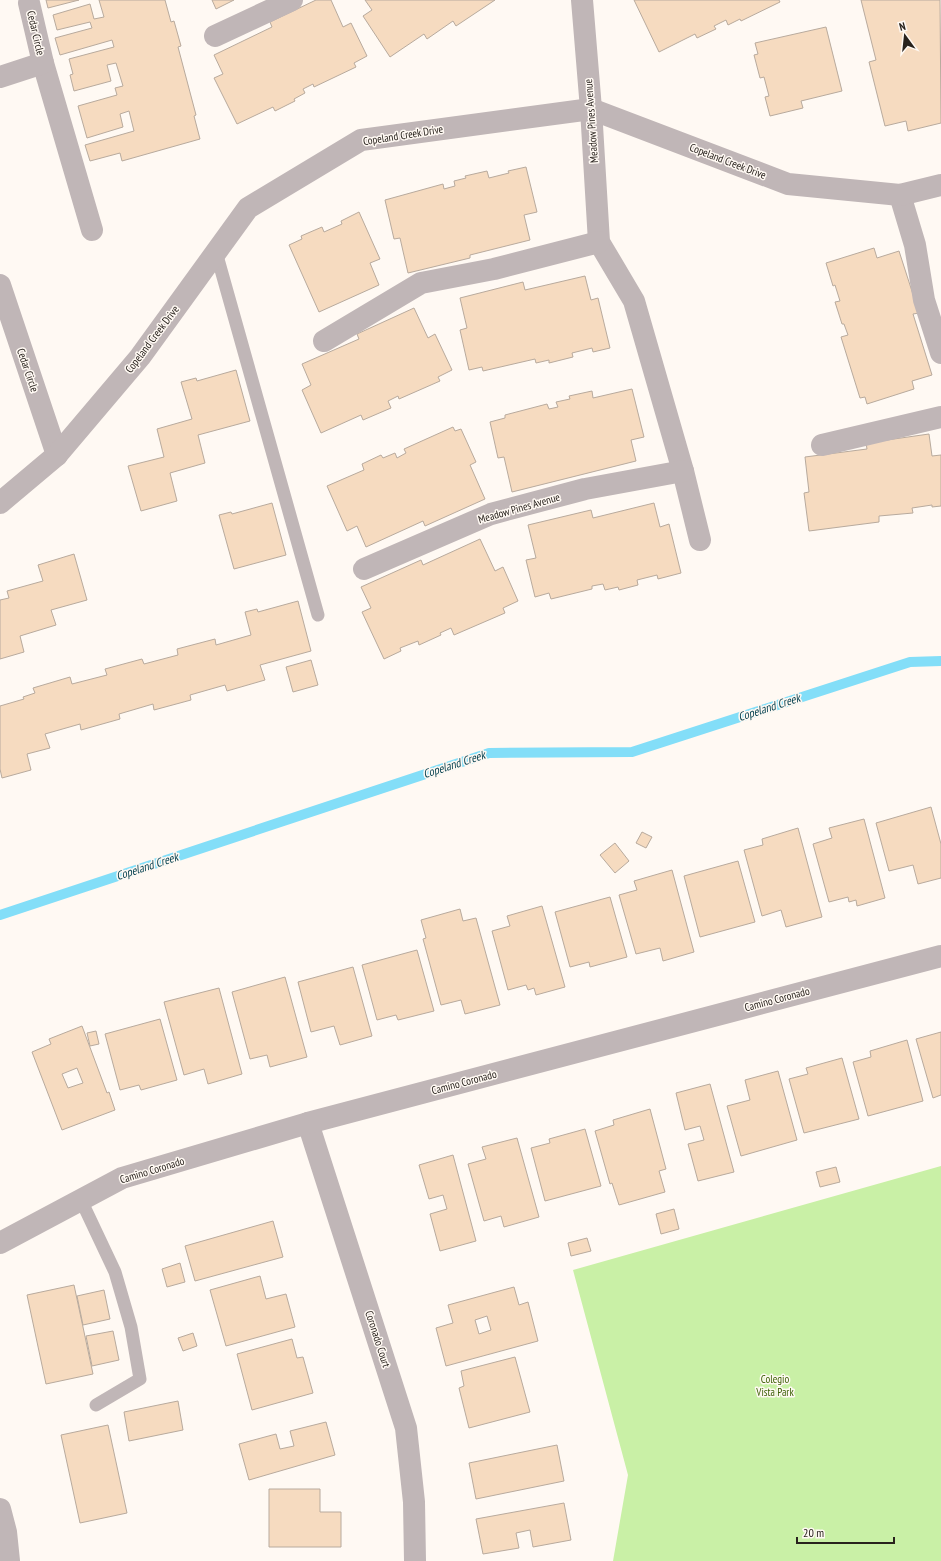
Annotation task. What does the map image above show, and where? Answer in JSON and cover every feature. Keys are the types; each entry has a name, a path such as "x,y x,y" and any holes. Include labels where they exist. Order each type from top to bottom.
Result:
{"street":[{"path":"215,36 292,0"},
{"name":"Meadow Pines Avenue","path":"582,0 591,109 599,242 634,301 683,471 700,540"},
{"name":"Cedar Circle","path":"29,3 44,63 92,230"},
{"name":"Cedar Circle","path":"0,77 44,63"},
{"name":"Copeland Creek Drive","path":"0,504 57,455 140,357 248,208 361,140 591,109 788,184 900,195 941,185"},
{"path":"900,195 915,245 924,300 941,353"},
{"path":"324,341 421,283 494,269 599,242"},
{"name":"Cedar Circle","path":"0,285 57,455"},
{"path":"822,445 941,417"},
{"name":"Meadow Pines Avenue","path":"364,569 491,514 585,489 683,471"},
{"name":"Camino Coronado","path":"0,1243 122,1178 308,1123 941,956"},
{"name":"Coronado Court","path":"308,1123 406,1428 414,1502 415,1561"},
{"path":"0,1509 6,1532 9,1561"}],"lane":[{"path":"216,252 318,615"},
{"path":"81,1200 115,1272 131,1328 140,1379 96,1406"}],"green space":[{"name":"Colegio Vista Park","path":"941,1166 941,1561 613,1561 628,1475 573,1270"}],"building":[{"path":"46,0 79,0 48,8"},
{"path":"99,0 165,0 171,22 174,21 181,46 178,47 196,115 194,116 200,139 122,161 120,153 90,161 85,145 134,131 129,111 120,114 123,127 87,138 78,106 117,95 115,88 123,86 116,63 107,65 111,81 74,91 70,75 73,74 69,59 114,47 112,40 60,55 55,38 92,28 90,22 57,30 53,15 90,4 94,19 104,17"},
{"path":"212,0 234,0 216,9"},
{"path":"316,0 331,0 343,27 351,23 367,56 354,63 356,67 314,87 313,84 303,89 305,93 294,99 295,101 275,111 273,107 237,124 214,78 223,74 214,55 272,27 270,22"},
{"path":"365,0 495,0 456,26 453,21 427,39 424,34 390,57 363,16 372,10"},
{"path":"634,0 779,0 780,2 741,21 740,19 728,25 726,20 714,26 716,29 697,38 695,34 659,52"},
{"path":"861,0 940,0 941,123 908,131 906,121 885,126 869,62 876,60"},
{"path":"826,27 842,91 801,101 803,108 770,116 765,97 769,96 764,77 760,78 754,55 758,54 755,43"},
{"path":"526,167 537,212 524,215 530,240 470,255 470,258 408,273 400,238 394,239 385,200 443,184 444,189 455,186 454,181 466,178 465,176 487,171 489,178 509,173 508,171"},
{"path":"359,212 380,259 370,263 379,285 319,312 289,245 302,239 301,236 322,227 324,232 342,224 341,221"},
{"path":"874,248 877,258 899,251 919,313 913,314 932,375 912,381 914,389 867,404 865,397 860,398 841,337 848,335 844,324 842,324 835,302 840,301 835,285 833,286 826,263"},
{"path":"585,276 591,300 598,298 610,348 593,352 592,348 572,353 573,357 549,363 549,360 536,363 535,359 483,371 482,367 469,370 460,330 467,328 460,298 523,282 525,290"},
{"path":"414,308 428,338 435,334 452,370 438,377 440,381 399,399 398,396 388,401 391,408 363,420 361,415 321,433 302,390 311,385 302,364 359,339 357,334"},
{"path":"236,370 250,421 198,435 205,463 170,473 177,501 141,511 128,466 164,457 157,429 192,419 181,382 196,378 197,381"},
{"path":"632,389 644,437 631,440 636,461 512,492 504,457 498,458 490,422 505,418 505,415 547,404 549,409 558,407 556,402 570,399 569,396 592,391 593,398"},
{"path":"453,427 455,431 461,429 476,462 470,465 485,499 425,526 423,521 366,547 357,526 347,531 327,486 364,470 362,464 381,455 383,458 395,453 397,458 406,453 404,449"},
{"path":"929,434 932,456 941,455 941,506 932,507 932,505 912,508 913,513 879,516 879,522 809,531 804,493 809,492 805,457 867,449 866,443"},
{"path":"272,503 286,555 234,569 219,515 231,512 232,514"},
{"path":"654,503 660,527 669,524 681,573 658,579 657,575 637,580 638,585 619,590 618,587 605,590 603,584 592,586 592,589 551,599 549,593 535,597 526,560 536,558 528,525 591,510 593,518"},
{"path":"480,539 495,571 503,567 518,601 503,608 505,613 454,635 451,628 440,633 441,635 419,645 418,641 400,648 401,651 384,659 362,612 371,608 361,587 421,560 423,565"},
{"path":"74,554 87,600 51,610 56,625 20,636 24,652 0,659 0,600 9,598 7,591 43,581 38,565"},
{"path":"298,601 311,651 260,665 265,680 227,691 225,685 190,695 191,700 154,710 153,704 119,714 120,719 81,730 80,724 45,734 50,748 27,754 31,770 2,778 0,769 0,706 24,699 23,697 35,693 33,688 70,677 72,684 107,675 105,669 142,659 144,664 178,655 177,649 215,639 216,645 251,635 245,612 257,609 258,612"},
{"path":"311,660 318,685 293,692 286,667"},
{"path":"931,807 941,844 941,878 918,884 913,865 889,871 876,823"},
{"path":"864,819 885,898 857,906 856,900 849,902 848,897 829,902 813,844 832,838 829,828"},
{"path":"798,828 822,917 786,927 781,910 762,916 744,850 763,845 762,839"},
{"path":"642,832 652,837 646,848 636,843"},
{"path":"615,843 629,861 615,873 600,855"},
{"path":"738,861 755,922 700,937 684,876"},
{"path":"672,870 694,952 663,961 660,948 636,954 619,895 637,890 634,881"},
{"path":"610,897 627,957 590,967 589,962 570,967 555,912"},
{"path":"542,906 565,987 536,995 534,988 528,990 526,985 508,990 492,931 510,926 507,916"},
{"path":"460,909 463,921 476,918 500,1005 465,1014 461,1000 441,1005 423,939 426,938 421,920"},
{"path":"417,950 434,1011 398,1020 396,1015 377,1020 362,965"},
{"path":"353,967 372,1036 340,1045 334,1026 311,1032 298,982"},
{"path":"285,977 307,1057 270,1067 267,1055 250,1059 232,992"},
{"path":"219,988 242,1074 208,1084 204,1069 184,1075 164,1002"},
{"path":"160,1019 177,1080 141,1090 139,1085 120,1090 105,1034"},
{"path":"82,1026 107,1093 109,1092 115,1110 62,1130 32,1052 51,1044 49,1039","holes":["77,1068 83,1083 68,1088 62,1074"]},
{"path":"96,1031 99,1044 90,1046 87,1033"},
{"path":"941,1032 941,1095 933,1098 916,1039"},
{"path":"907,1040 923,1101 868,1116 853,1062 871,1057 870,1051"},
{"path":"842,1058 859,1119 804,1133 789,1079 808,1074 806,1068"},
{"path":"778,1071 797,1140 741,1156 727,1106 750,1100 745,1080"},
{"path":"710,1084 734,1172 698,1181 688,1144 704,1140 700,1126 685,1130 676,1093"},
{"path":"650,1109 666,1169 659,1171 665,1192 619,1205 612,1183 610,1184 595,1131 614,1125 613,1120"},
{"path":"585,1129 601,1186 545,1201 531,1148 550,1143 549,1139"},
{"path":"517,1138 539,1217 504,1227 501,1216 484,1221 468,1164 486,1159 482,1147"},
{"path":"453,1155 476,1241 440,1251 430,1214 447,1209 443,1195 429,1199 419,1165"},
{"path":"836,1167 840,1182 820,1187 816,1172"},
{"path":"674,1209 679,1229 661,1234 656,1214"},
{"path":"273,1221 283,1257 195,1281 185,1246"},
{"path":"587,1238 591,1251 571,1256 568,1243"},
{"path":"180,1263 185,1282 167,1287 162,1269"},
{"path":"260,1276 266,1299 286,1294 295,1327 226,1346 210,1290"},
{"path":"74,1285 93,1374 46,1384 27,1295"},
{"path":"514,1287 519,1305 528,1302 538,1341 446,1366 436,1328 453,1323 448,1305","holes":["487,1316 491,1330 479,1334 475,1320"]},
{"path":"104,1290 110,1319 83,1325 77,1296"},
{"path":"113,1331 119,1360 92,1366 86,1336"},
{"path":"193,1333 197,1346 183,1351 178,1338"},
{"path":"292,1339 297,1358 303,1357 313,1393 252,1410 237,1354"},
{"path":"515,1357 530,1412 469,1428 459,1388 464,1386 461,1371"},
{"path":"178,1401 183,1430 129,1441 124,1412"},
{"path":"326,1422 335,1455 249,1480 239,1444 276,1434 280,1449 294,1446 290,1431"},
{"path":"108,1425 127,1513 80,1523 61,1435"},
{"path":"557,1445 564,1481 476,1499 469,1463"},
{"path":"269,1489 320,1489 320,1512 341,1512 341,1547 269,1547"},
{"path":"564,1503 571,1540 533,1547 530,1530 516,1533 519,1548 483,1554 476,1519"}],"waterway":[{"name":"Copeland Creek","path":"0,915 489,753 632,752 910,662 941,661"}]}
